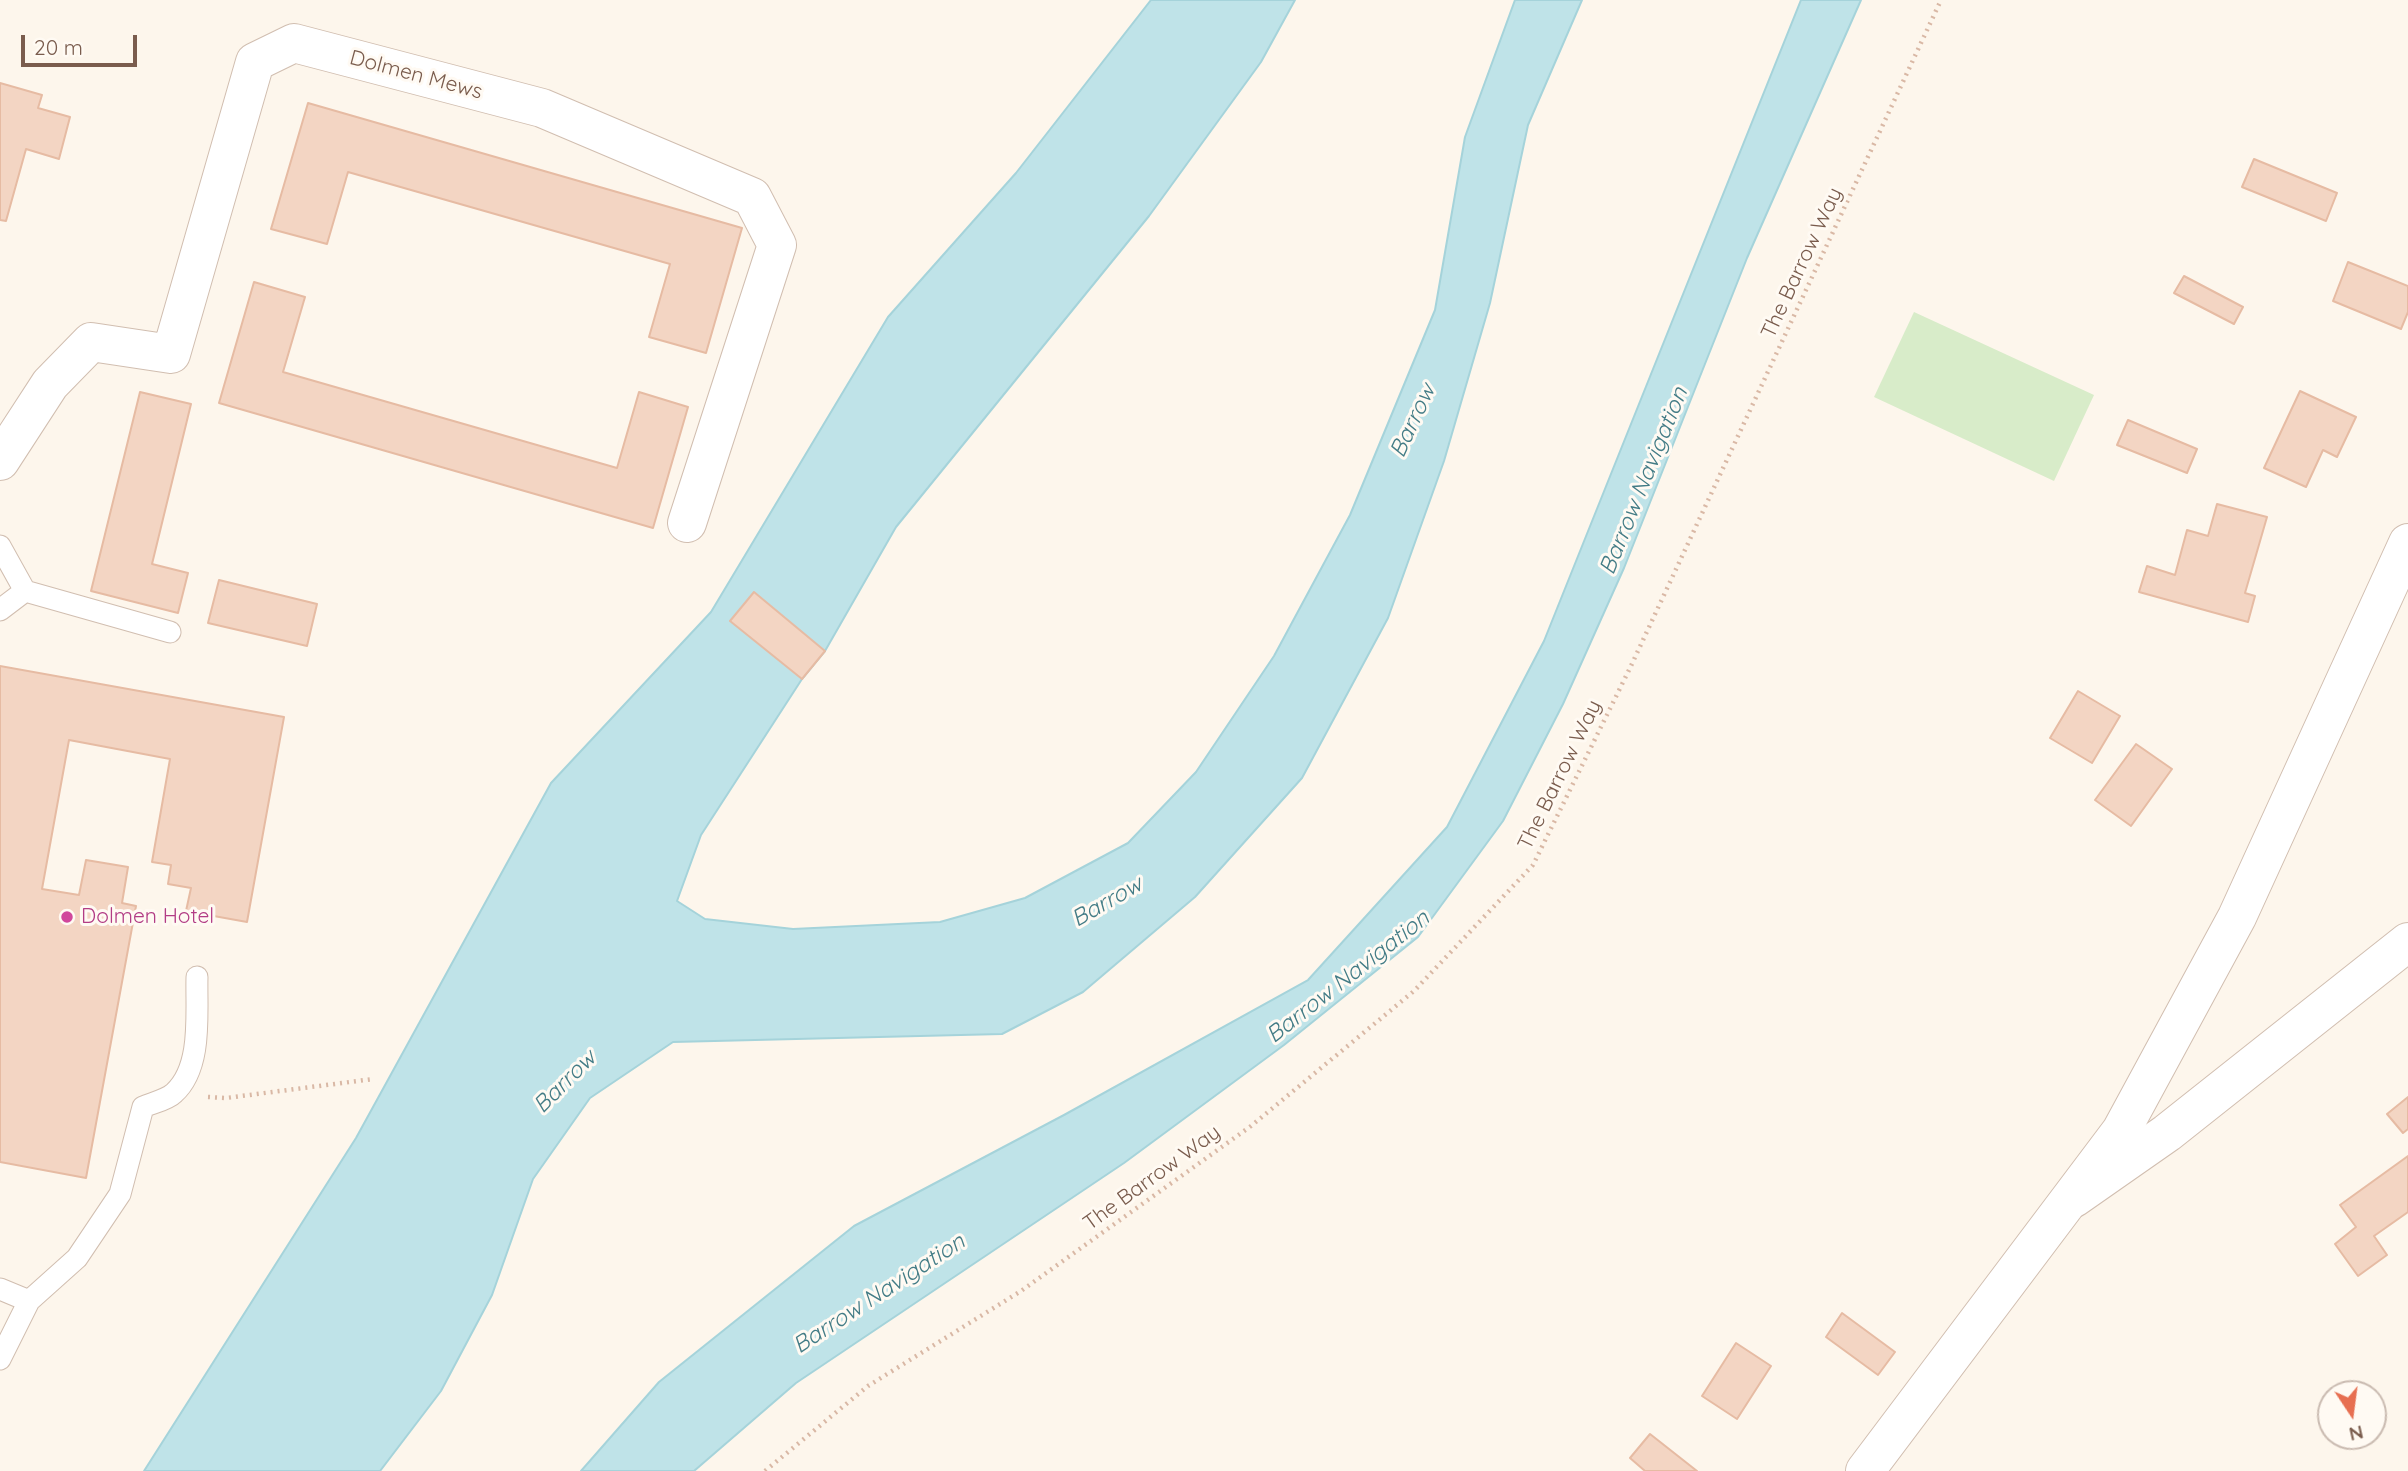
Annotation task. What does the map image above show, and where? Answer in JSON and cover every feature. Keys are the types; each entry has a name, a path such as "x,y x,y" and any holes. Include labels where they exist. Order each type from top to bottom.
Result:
{"street":[{"name":"Dolmen Mews","path":"0,461 50,384 91,342 171,354 255,62 294,43 542,108 752,197 777,245 687,523"},
{"path":"1865,1471 2121,1131 2237,917 2408,543"},
{"path":"2070,1201 2168,1133 2408,942"}],"lane":[{"path":"0,546 25,591 170,632"},
{"path":"0,610 25,591"},
{"path":"0,1359 29,1301 77,1258 120,1194 144,1107 173,1094 188,1072 195,1034 197,977"},
{"path":"0,1289 29,1301"}],"path":[{"name":"The Barrow Way","path":"765,1471 867,1386 1021,1291 1251,1126 1413,991 1533,865 1630,668 1941,0"},
{"path":"173,1094 226,1098 373,1079"}],"green space":[{"path":"1914,312 2094,395 2054,481 1874,397"}],"water":[{"name":"Barrow","path":"1151,0 1295,0 1261,62 1149,216 896,527 825,651 802,679 701,835 677,901 705,919 793,929 940,922 1025,898 1128,843 1196,772 1274,656 1350,515 1435,310 1465,137 1515,0 1582,0 1528,125 1490,303 1444,461 1388,618 1302,778 1195,897 1083,992 1002,1034 673,1042 590,1098 533,1179 492,1295 441,1391 380,1471 144,1471 356,1138 551,783 711,612 888,317 1016,173"},
{"name":"Barrow Navigation","path":"1801,0 1861,0 1747,258 1624,568 1563,704 1503,821 1418,937 1284,1045 1124,1163 796,1383 694,1471 581,1471 659,1382 854,1226 1064,1115 1308,980 1447,827 1544,641"}],"building":[{"path":"0,83 42,95 38,108 70,117 59,159 26,149 6,221 0,220"},
{"path":"308,103 742,228 706,353 649,337 670,264 348,172 327,244 271,229"},
{"path":"2254,159 2337,193 2326,221 2242,187"},
{"path":"2348,262 2408,286 2408,312 2401,329 2333,301"},
{"path":"2184,276 2243,307 2234,324 2174,293"},
{"path":"254,282 305,297 283,372 617,468 639,392 688,407 653,528 219,403"},
{"path":"2300,391 2356,417 2337,457 2323,450 2306,487 2264,468"},
{"path":"140,392 191,404 152,564 188,573 178,613 91,591"},
{"path":"2128,420 2197,449 2187,473 2117,445"},
{"path":"2217,504 2267,517 2245,593 2255,596 2248,622 2139,592 2147,566 2175,575 2187,530 2208,536"},
{"path":"219,580 317,604 307,646 208,623"},
{"path":"754,592 825,651 802,679 730,621"},
{"name":"Dolmen Hotel","path":"0,666 284,717 247,922 186,911 191,888 168,884 171,865 152,862 170,759 69,740 42,889 79,895 86,860 128,867 122,903 136,906 86,1178 0,1162"},
{"path":"2078,691 2120,716 2092,763 2050,738"},
{"path":"2136,744 2172,769 2131,826 2095,800"},
{"path":"2408,1097 2408,1129 2403,1133 2387,1114"},
{"path":"2408,1156 2408,1212 2374,1236 2387,1255 2358,1276 2335,1244 2356,1227 2340,1205"},
{"path":"1842,1313 1895,1352 1878,1375 1826,1337"},
{"path":"1736,1343 1771,1366 1737,1419 1702,1396"},
{"path":"1650,1434 1697,1471 1645,1471 1630,1458"}],"place":[{"name":"Dolmen Hotel","path":"67,917"}]}
